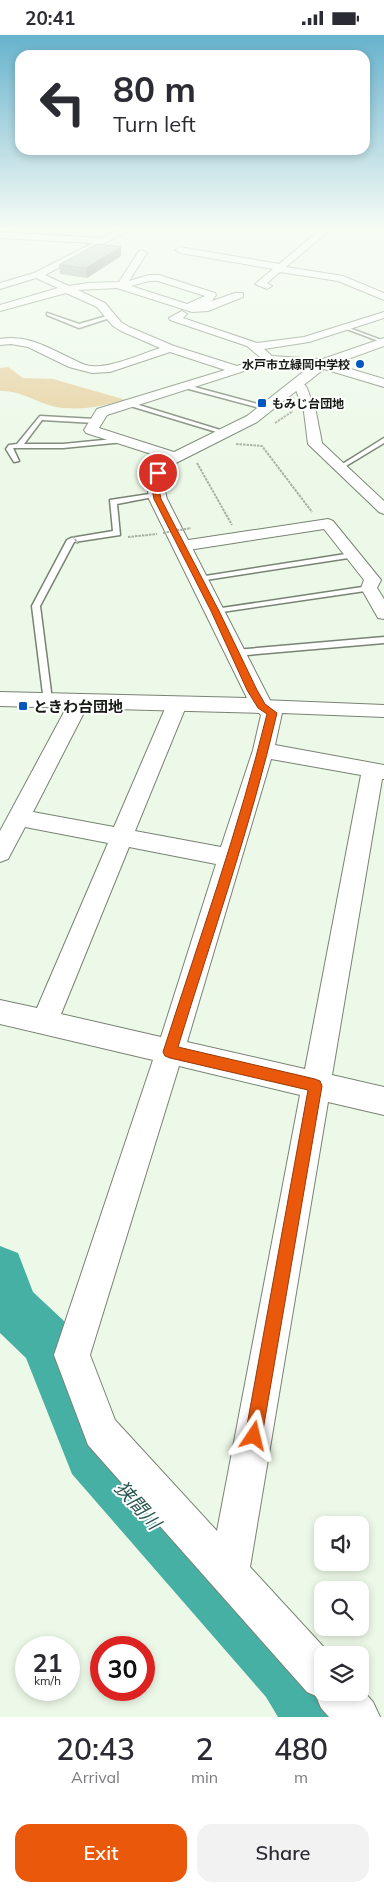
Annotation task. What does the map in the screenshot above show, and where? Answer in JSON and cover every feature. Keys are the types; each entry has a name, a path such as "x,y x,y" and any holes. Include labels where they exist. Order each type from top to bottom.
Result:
{"street":[{"path":"101,306 110,317 125,329 170,348 237,370"},
{"path":"184,306 204,309 210,306"},
{"path":"192,306 174,318 255,347 268,359"},
{"path":"255,347 305,340 384,315"},
{"path":"0,342 10,339 26,343 83,368 98,370 170,348"},
{"path":"314,1668 230,1572 101,1432 72,1355 231,858 272,713 262,706 156,495 155,484 158,473 175,457 229,438 246,423 270,416 293,386 322,364 384,342"},
{"path":"175,457 91,430 102,412 188,387 268,359 315,361 342,372 384,383"},
{"path":"293,386 301,388 310,411 315,443 384,509"},
{"path":"182,546 328,524 373,580 369,588 384,615"},
{"path":"0,699 384,711"},
{"path":"0,853 80,701"},
{"path":"45,1021 177,704"},
{"path":"230,1572 315,1086 378,771 263,750"},
{"path":"19,818 231,858"},
{"path":"0,1012 384,1101"},
{"path":"343,1701 358,1717"}],"lane":[{"path":"49,314 79,326 104,317 110,317"},
{"path":"346,327 384,342"},
{"path":"188,387 270,416"},
{"path":"129,404 229,438"},
{"path":"20,445 40,418 95,421"},
{"path":"16,461 9,449 11,446 63,446 124,440"},
{"path":"339,468 384,440"},
{"path":"47,700 36,606 71,540 117,533 113,501 156,495"},
{"path":"198,579 352,555"},
{"path":"215,611 369,588"},
{"path":"235,653 384,640"}],"path":[{"path":"270,416 293,411"},
{"path":"229,438 262,446 316,517"},
{"path":"196,461 233,527"},
{"path":"163,533 191,528"},
{"path":"73,536 78,544"}],"shaded area":[{"path":"8,367 23,378 53,379 126,400 80,408 52,406 20,394 0,391 0,368"}],"waterway":[{"name":"狭間川","path":"0,1271 13,1309 45,1340 92,1454 289,1674 316,1717"}],"place":[{"name":"水戸市立緑岡中学校","path":"360,364"},
{"name":"もみじ台団地","path":"262,403"},
{"name":"ときわ台団地","path":"23,706"}],"route":[{"path":"158,473 155,484 158,499 215,611 252,690 262,706 272,713 236,840 170,1052 315,1086 254,1436"}]}
